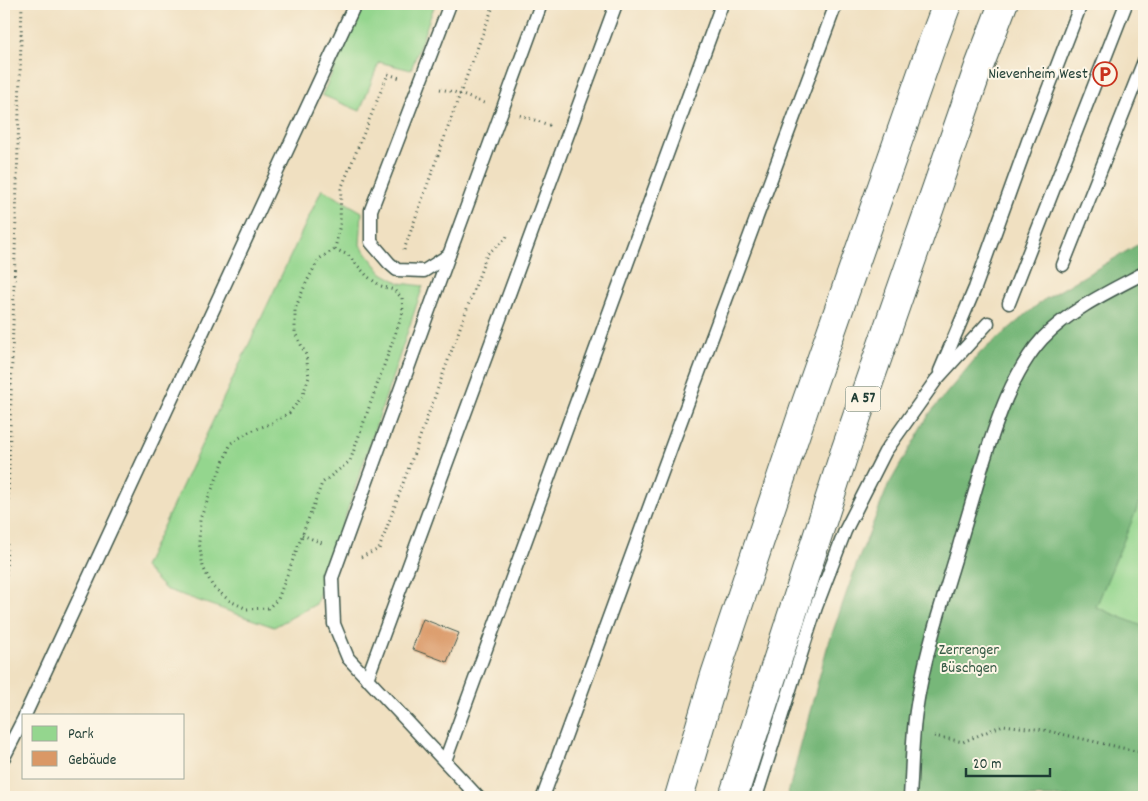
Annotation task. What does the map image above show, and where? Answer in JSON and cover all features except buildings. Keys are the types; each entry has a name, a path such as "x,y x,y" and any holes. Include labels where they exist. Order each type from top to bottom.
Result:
{"highway":[{"path":"679,797 715,675 806,404 947,4"},
{"name":"A 57","path":"733,797 844,454 974,79 1003,4"}],"lane":[{"path":"25,714 355,4"},
{"path":"449,255 424,271 397,270 388,264 371,242 371,210 450,4"},
{"path":"478,797 348,658 334,624 332,578 541,4"},
{"path":"368,679 616,4"},
{"path":"445,761 722,4"},
{"path":"543,797 674,437 836,4"},
{"path":"936,380 975,288 1028,141 1081,4"},
{"path":"1009,303 1126,4"},
{"path":"1063,264 1144,61"},
{"path":"910,797 914,733 920,686 934,630 991,438 1011,388 1028,359 1043,339 1059,323 1101,295 1144,273"},
{"path":"756,797 816,607 845,532 885,452 936,380 988,323"},
{"path":"4,757 22,720"}],"path":[{"path":"4,645 22,4"},
{"path":"389,290 494,4"},
{"path":"335,249 348,255 368,277 381,286 394,290 402,298 403,312 350,461 322,484 278,599 268,608 247,609 230,600 213,587 203,567 199,542 200,519 231,443 288,413 302,397 309,377 306,355 295,332 295,309 306,283 320,259 335,249 340,224 341,189 388,74 419,84"},
{"path":"302,535 360,558 379,549 487,254 506,239 509,230"},
{"path":"914,733 963,742 1003,725 1044,730 1144,753"}],"green space":[{"path":"364,4 435,4 411,70 379,62 360,111 322,95"},
{"path":"322,189 362,212 360,245 382,273 400,283 423,286 316,604 274,627 165,589 144,567"},
{"name":"Zerrenger Büschgen","path":"1144,241 1144,492 1096,607 1144,627 1144,797 787,797 827,648 857,563 888,486 930,413 980,353 1042,301"},
{"path":"1144,492 1144,627 1096,607"}],"place":[{"name":"Nievenheim West","path":"1105,74"}]}
